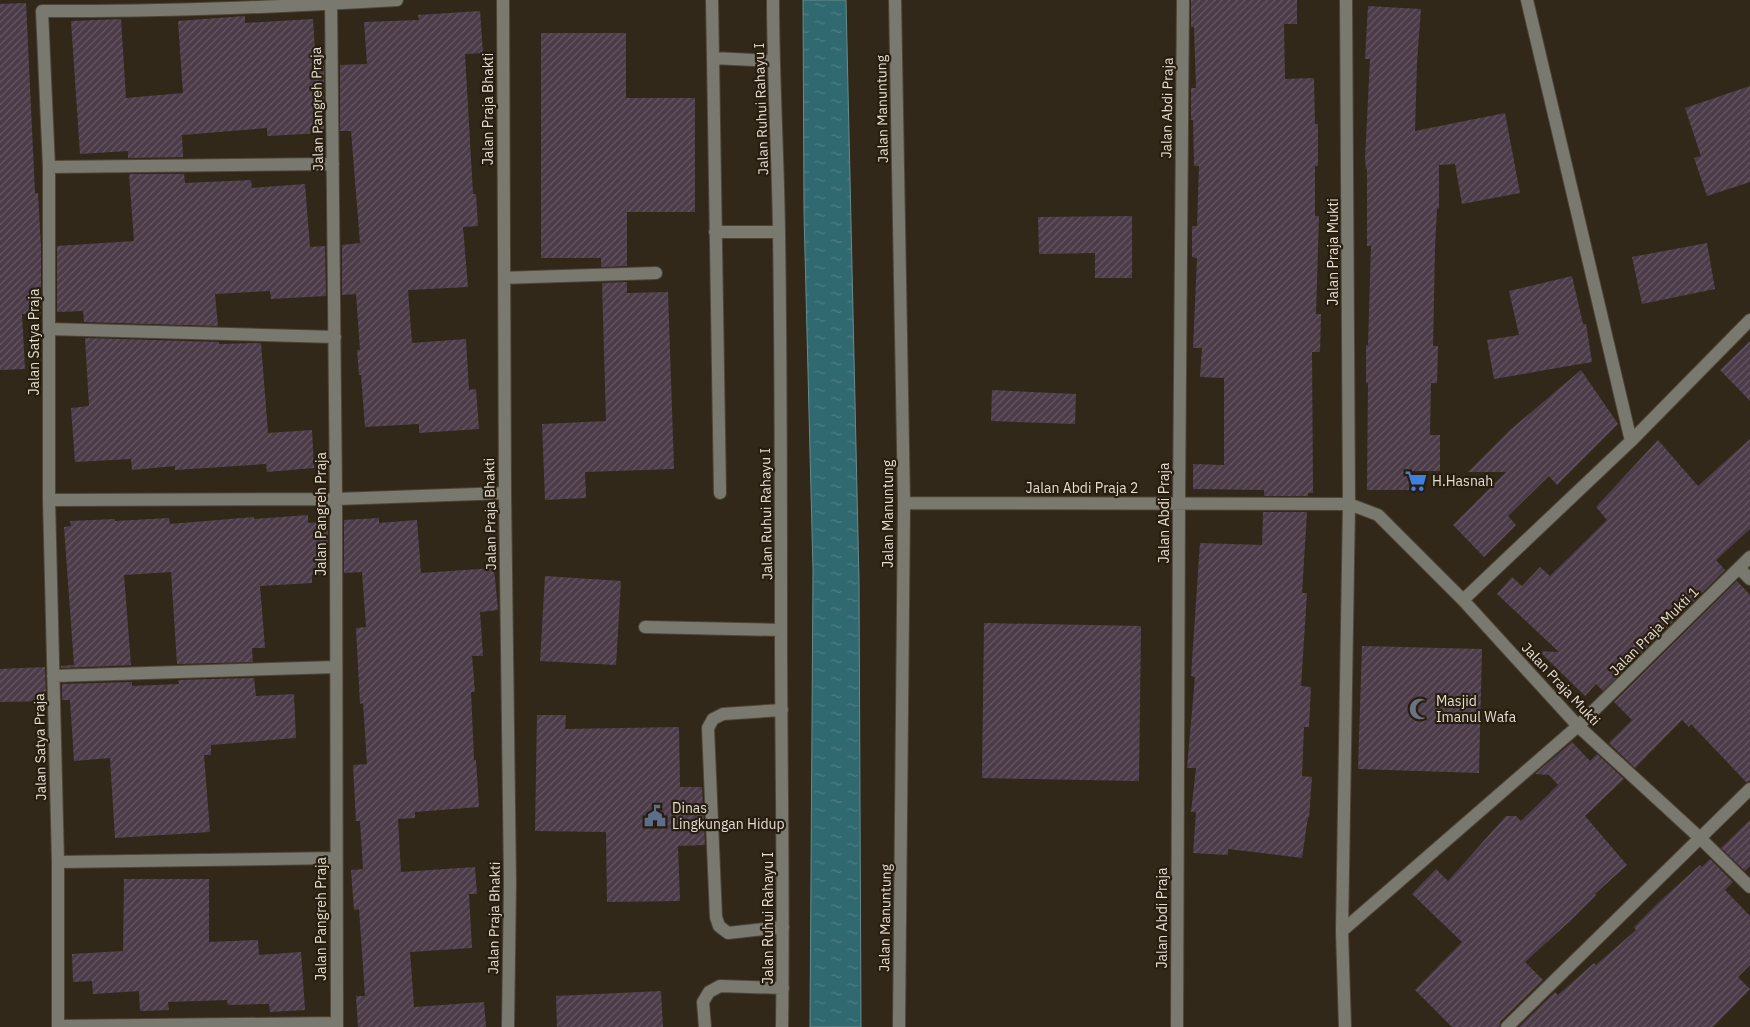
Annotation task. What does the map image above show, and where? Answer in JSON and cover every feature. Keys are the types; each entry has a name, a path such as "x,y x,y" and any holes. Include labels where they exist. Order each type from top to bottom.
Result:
{"street":[{"name":"Jalan Satya Praja","path":"58,1026 58,862 49,500 49,167 42,5 396,0"},
{"name":"Jalan Praja Bhakti","path":"503,0 505,493 510,883 508,1027"},
{"path":"712,0 720,493"},
{"name":"Jalan Ruhui Rahayu I","path":"774,0 773,60 779,232 782,537 782,1027"},
{"name":"Jalan Manuntung","path":"895,0 904,502 899,1027"},
{"name":"Jalan Abdi Praja","path":"1177,1027 1178,502 1183,0"},
{"name":"Jalan Praja Mukti","path":"1345,1027 1342,931 1350,504 1346,0"},
{"path":"1527,0 1631,441"},
{"name":"Jalan Pangreh Praja","path":"331,2 336,499 337,1025"},
{"path":"713,58 773,60"},
{"path":"49,167 333,164"},
{"path":"716,232 779,232"},
{"path":"504,278 656,273"},
{"path":"1463,600 1631,441 1750,320"},
{"path":"49,329 335,336"},
{"path":"49,500 336,499 505,493"},
{"name":"Jalan Abdi Praja 2","path":"904,502 1350,504"},
{"name":"Jalan Praja Mukti","path":"1350,504 1378,515 1463,600 1578,726 1700,838 1750,887"},
{"name":"Jalan Praja Mukti 1","path":"1342,931 1578,726 1750,557"},
{"path":"1739,568 1750,579"},
{"path":"645,627 781,630"},
{"path":"53,676 336,667"},
{"path":"782,710 723,714 714,719 708,728 716,917 719,926 728,933 783,927"},
{"path":"1507,1027 1750,789"},
{"path":"58,862 336,858"},
{"path":"705,1027 703,1002 710,992 720,986 783,988"},
{"path":"58,1026 337,1025"}],"water":[{"path":"803,0 846,0 859,581 861,1027 810,1027 813,570 804,213"}],"building":[{"path":"1191,0 1297,0 1297,24 1284,24 1285,79 1314,78 1315,124 1318,124 1318,166 1315,166 1315,216 1319,216 1316,314 1321,314 1320,352 1312,352 1313,493 1308,493 1308,496 1264,496 1264,490 1193,489 1193,464 1224,465 1224,378 1200,377 1202,348 1193,348 1197,258 1192,257 1192,226 1197,226 1199,166 1194,166 1193,120 1191,120 1191,88 1196,88 1194,27 1191,27"},
{"path":"26,3 35,193 38,193 41,247 41,313 22,314 25,369 0,370 0,4"},
{"path":"1368,6 1421,9 1415,131 1505,113 1520,193 1462,204 1455,164 1439,165 1433,346 1438,346 1437,383 1431,383 1430,435 1440,435 1440,471 1409,471 1409,490 1367,490 1368,383 1366,383 1366,345 1368,345 1371,246 1367,246 1367,169 1365,159 1370,59 1365,59"},
{"path":"480,11 483,53 465,54 473,194 476,194 478,226 463,227 468,287 408,290 412,343 466,339 469,390 476,389 479,429 419,433 419,424 365,427 357,350 360,350 356,294 342,295 342,245 360,243 351,131 340,131 340,65 367,64 364,22 419,20 418,15"},
{"path":"245,16 245,23 313,19 316,67 324,66 324,133 267,136 267,128 182,135 183,157 128,158 128,151 80,154 71,21 121,19 126,98 183,93 178,21"},
{"path":"541,33 626,33 626,98 695,98 695,212 627,212 627,266 601,267 601,258 541,258"},
{"path":"1750,86 1750,182 1707,196 1694,158 1701,156 1685,108"},
{"path":"129,174 184,174 185,183 251,180 252,188 305,184 310,247 325,246 326,296 271,299 270,291 215,294 218,326 84,322 83,311 57,312 57,246 134,241"},
{"path":"1132,216 1132,278 1095,278 1095,253 1039,254 1038,217"},
{"path":"1707,243 1715,289 1642,304 1632,257"},
{"path":"1572,276 1583,324 1586,324 1592,362 1494,379 1487,340 1519,335 1509,291"},
{"path":"627,282 627,293 668,292 674,469 585,472 586,498 545,500 542,424 606,421 602,283"},
{"path":"85,338 219,342 219,344 261,343 268,433 312,430 314,468 267,472 266,464 175,470 175,466 132,470 131,459 75,462 71,408 89,406"},
{"path":"1750,341 1750,401 1720,370"},
{"path":"1581,370 1618,424 1557,485 1549,476 1508,516 1516,525 1484,557 1453,525 1506,472 1468,472 1510,430"},
{"path":"992,390 1076,394 1075,424 991,421"},
{"path":"1750,439 1750,529 1716,560 1725,570 1603,691 1596,684 1585,696 1539,651 1559,652 1497,594 1512,577 1522,586 1540,567 1550,576 1607,520 1596,507 1658,440 1698,486"},
{"path":"1263,512 1307,512 1302,593 1307,593 1301,686 1311,687 1309,727 1304,727 1302,776 1312,777 1309,817 1302,858 1228,849 1228,855 1193,853 1196,812 1191,812 1196,768 1187,768 1195,677 1191,676 1200,543 1262,545"},
{"path":"308,515 308,523 328,521 328,574 312,575 312,583 260,586 265,648 252,648 253,662 177,664 171,572 124,575 131,665 61,668 61,666 74,665 64,527 71,526 70,521 169,518 170,524 254,517 254,519"},
{"path":"379,518 379,523 417,520 421,573 494,568 498,610 480,612 483,656 472,656 475,692 471,692 474,760 476,760 479,807 415,812 415,818 398,819 401,872 475,867 477,894 469,894 472,948 410,952 414,1007 484,1002 486,1027 358,1027 356,996 365,996 359,909 354,910 351,870 363,869 360,821 356,821 353,765 367,764 363,703 360,704 356,628 366,627 362,572 344,573 344,520"},
{"path":"545,576 621,581 616,665 540,661"},
{"path":"1737,581 1750,595 1750,781 1746,782 1691,724 1689,727 1682,720 1635,768 1609,743 1632,720 1614,702"},
{"path":"984,623 1141,626 1139,781 982,778"},
{"name":"Masjid Imanul Wafa","path":"1362,646 1482,649 1479,773 1358,769"},
{"path":"45,667 46,701 0,702 0,669"},
{"path":"254,678 256,696 294,694 296,738 211,745 211,755 204,755 210,832 115,838 110,758 74,761 70,700 62,700 62,684 132,682 132,686 179,684 178,680"},
{"name":"Dinas Lingkungan Hidup","path":"537,715 566,715 565,729 679,727 680,787 702,787 705,845 678,846 680,901 607,902 606,832 535,831"},
{"path":"1572,742 1590,761 1597,754 1624,779 1585,816 1627,865 1525,962 1543,980 1501,1021 1499,1027 1452,1027 1415,990 1462,942 1412,894 1436,869 1448,881 1506,816 1516,816 1521,821 1558,785 1549,775 1535,774"},
{"path":"1750,820 1750,866 1745,871 1721,848"},
{"path":"1710,859 1733,882 1725,890 1750,916 1750,965 1738,977 1750,989 1713,1027 1519,1027 1555,992 1558,995 1594,963 1596,965 1636,930 1634,927 1660,901 1700,865 1702,867"},
{"path":"124,879 209,879 209,942 258,940 259,955 301,952 305,1010 270,1012 269,1004 228,1005 227,1000 168,1002 169,1010 140,1011 139,991 93,994 92,981 73,982 72,954 123,951"},
{"path":"661,991 663,1027 557,1027 556,996"}],"place":[{"name":"H.Hasnah","path":"1416,481"},
{"name":"Masjid Imanul Wafa","path":"1420,709"},
{"name":"Dinas Lingkungan Hidup","path":"655,816"}]}
